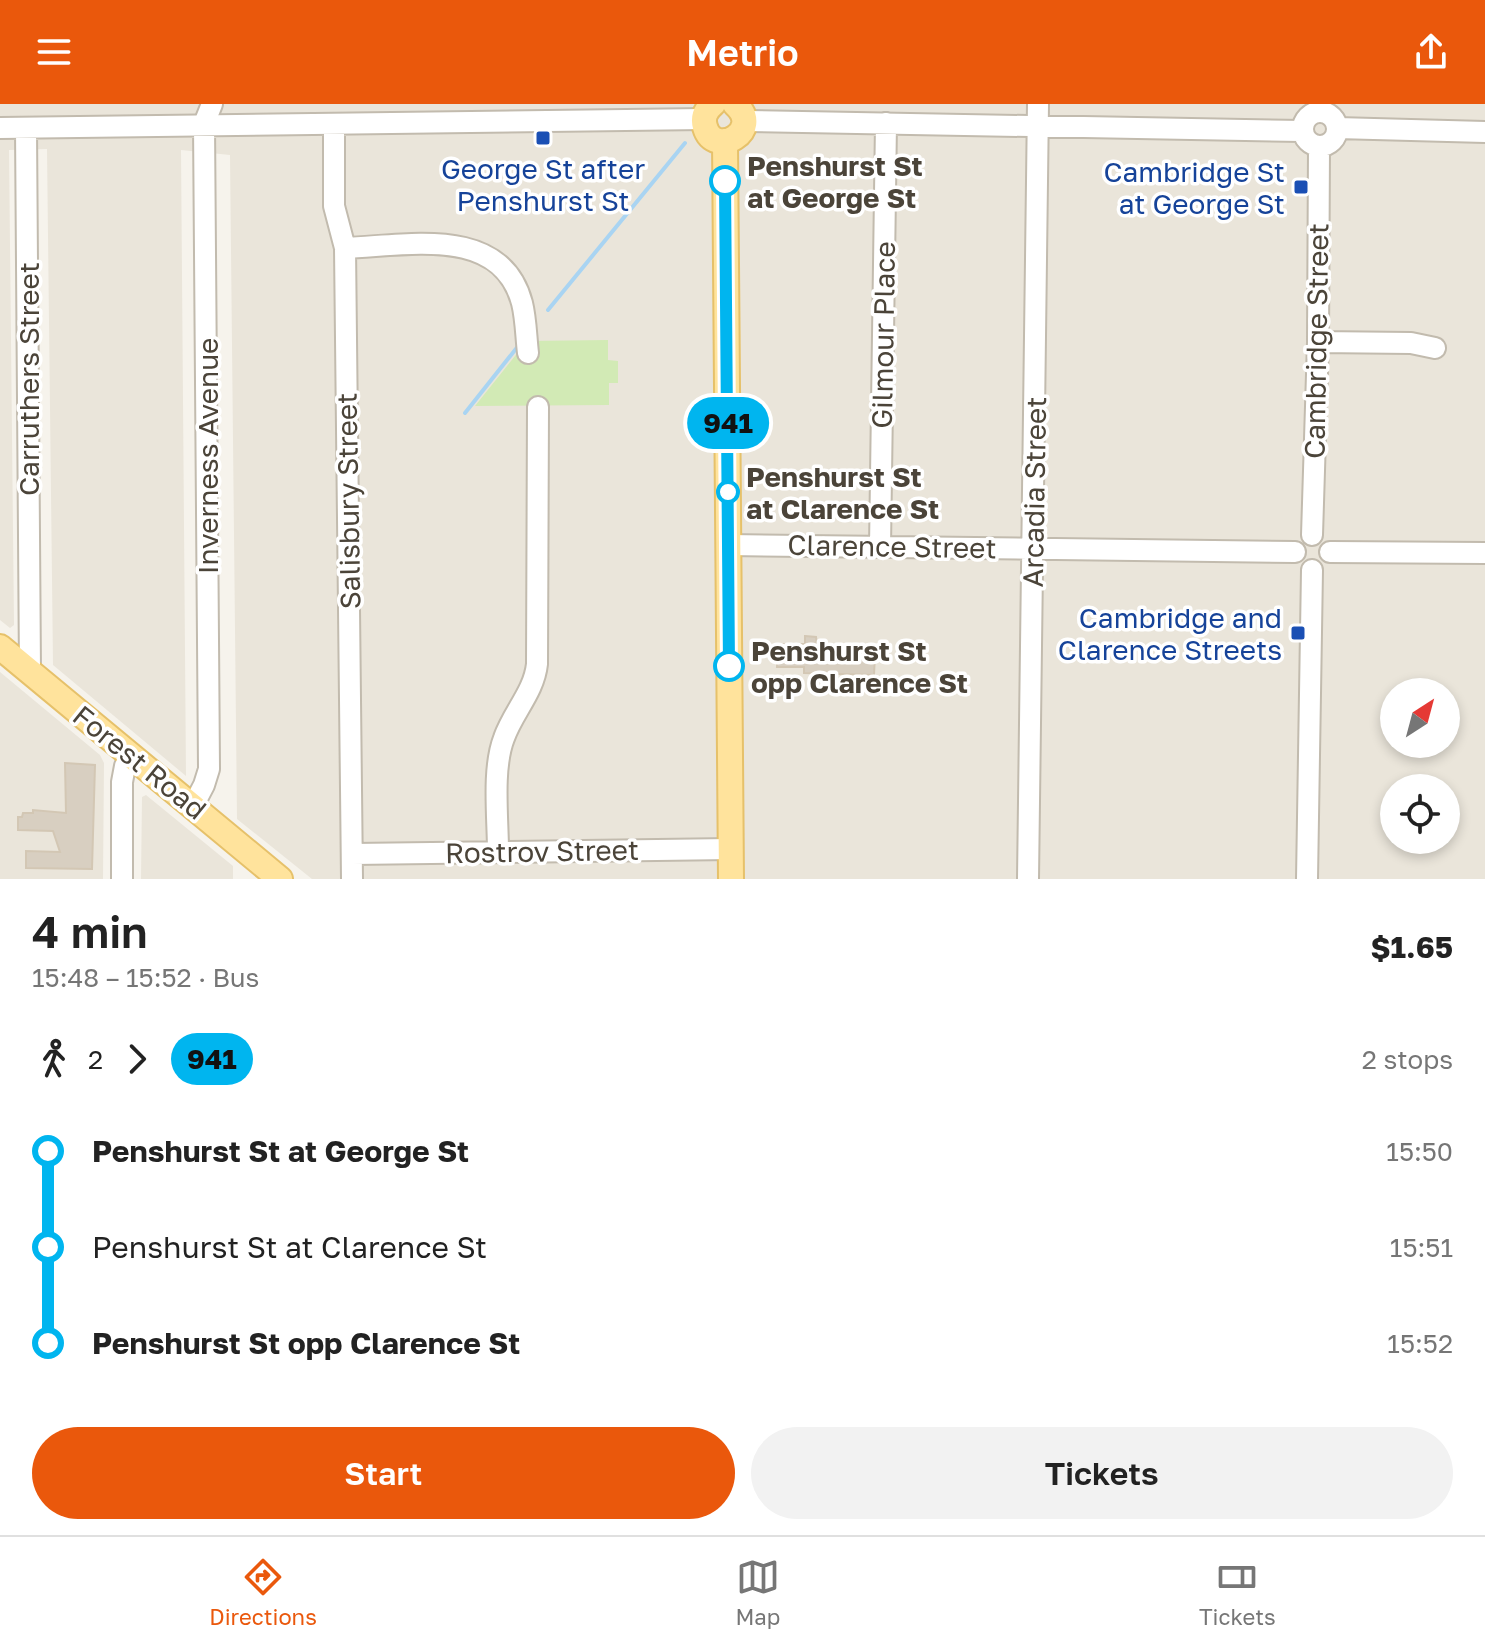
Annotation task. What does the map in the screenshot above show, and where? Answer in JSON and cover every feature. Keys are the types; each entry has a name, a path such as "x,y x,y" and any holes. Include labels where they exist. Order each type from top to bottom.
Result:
{"main road":[{"path":"708,112 707,132 725,141 737,137 740,112"},
{"path":"725,141 731,879"},
{"name":"Forest Road","path":"1,647 280,879"}],"street":[{"name":"Inverness Avenue","path":"193,806 209,769 204,124 212,104"},
{"path":"1319,108 1331,116 1337,128 1334,140 1319,147 1310,144 1302,131 1308,116 1319,108"},
{"path":"0,128 334,124 708,112"},
{"path":"740,112 886,123 1038,114 1302,131"},
{"name":"Arcadia Street","path":"1028,879 1038,114"},
{"name":"Gilmour Place","path":"880,547 886,123"},
{"name":"Salisbury Street","path":"334,124 334,206 345,248 352,879"},
{"name":"Carruthers Street","path":"26,128 30,672"},
{"path":"1337,128 1485,132"},
{"name":"Cambridge Street","path":"1312,535 1318,342 1319,147"},
{"path":"345,248 451,244 483,253 502,268 517,290 528,353"},
{"path":"1318,342 1411,343 1435,348"},
{"path":"498,851 500,749 537,671 538,407"},
{"path":"1312,535 1326,542 1330,552 1323,567 1312,570 1302,567 1295,552 1298,542 1312,535"},
{"name":"Clarence Street","path":"729,545 1295,552"},
{"path":"1330,552 1485,553"},
{"path":"1307,879 1312,570"},
{"path":"1,647 19,645 30,629"},
{"path":"122,879 122,782 131,755"},
{"name":"Rostrov Street","path":"353,854 731,849"}],"shaded area":[{"path":"0,104 1485,104 1485,879 312,879 237,819 230,155 181,150 186,776 53,665 47,149 9,150 14,625 10,628 0,620"},
{"path":"0,672 100,755 104,763 103,879 0,879"},
{"path":"146,795 233,866 233,879 141,879 142,797"}],"green space":[{"path":"608,340 608,360 618,361 618,383 609,383 609,405 475,406 527,341"}],"building":[{"path":"805,636 816,637 818,654 875,654 874,675 804,673 804,667 777,667 778,644 805,644"},
{"path":"65,763 95,765 92,869 26,868 26,851 60,852 53,831 18,830 18,817 22,817 23,813 33,813 33,810 66,813"}],"waterway":[{"path":"548,310 685,143"},
{"path":"465,413 519,345"}],"bus line":[{"name":"941","path":"725,181 729,666"}],"place":[{"name":"George St after Penshurst St","path":"543,138"},
{"name":"Penshurst St at George St","path":"725,181"},
{"name":"Cambridge St at George St","path":"1301,187"},
{"name":"Penshurst St at Clarence St","path":"728,492"},
{"name":"Cambridge and Clarence Streets","path":"1298,633"},
{"name":"Penshurst St opp Clarence St","path":"729,666"}]}
